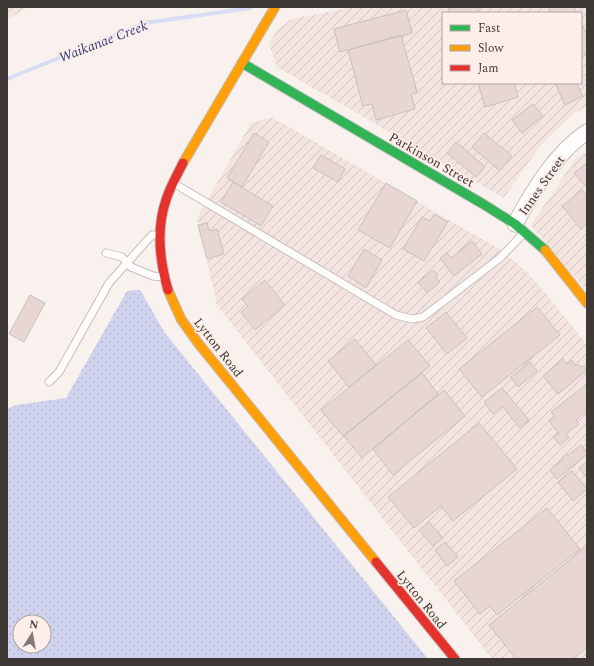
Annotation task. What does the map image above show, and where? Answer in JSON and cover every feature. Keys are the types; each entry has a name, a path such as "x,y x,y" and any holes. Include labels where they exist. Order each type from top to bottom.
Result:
{"main road":[{"name":"Lytton Road","path":"275,7 184,161 164,204 159,242 164,277 169,294 179,316 198,342 454,659"},
{"name":"Parkinson Street","path":"242,63 483,204 520,228 546,250 587,303"}],"street":[{"name":"Innes Street","path":"520,228 549,169 564,152 587,132"}],"lane":[{"path":"173,183 396,315 412,319 423,317 429,313 500,258 520,228"},
{"path":"49,382 59,372 109,283 152,235 160,234"},
{"path":"106,253 122,257 131,267 153,276 164,277"}],"shaded area":[{"path":"7,7 28,7 7,20"},
{"path":"354,7 587,7 587,107 574,113 540,146 504,198 277,67 269,44 277,30 291,19"},
{"path":"272,117 499,249 524,269 587,345 587,659 492,659 217,305 197,218 251,123"},
{"path":"587,151 587,291 531,225 576,158"},
{"path":"140,290 165,333 428,659 7,659 7,409 16,405 66,398 127,291"}],"building":[{"path":"456,7 478,7 479,12 449,12 448,9"},
{"path":"548,7 574,7 576,12 550,12"},
{"path":"406,10 412,33 340,52 334,29"},
{"path":"582,24 587,35 587,53 582,56"},
{"path":"401,35 417,92 411,94 415,109 376,120 372,104 363,106 348,50"},
{"path":"478,84 514,84 518,97 485,107"},
{"path":"555,84 577,84 583,96 565,105"},
{"path":"533,104 543,116 522,133 512,120"},
{"path":"254,133 269,142 242,187 227,178"},
{"path":"484,133 512,156 500,171 472,147"},
{"path":"456,142 485,167 476,177 447,153"},
{"path":"321,155 345,169 338,182 313,168"},
{"path":"587,163 587,188 574,173"},
{"path":"233,182 273,206 261,226 221,202"},
{"path":"386,183 417,201 390,248 358,230"},
{"path":"582,190 587,196 587,224 581,229 562,206"},
{"path":"434,214 448,222 424,261 403,249 422,217 430,221"},
{"path":"207,223 209,231 217,229 224,254 207,259 198,225"},
{"path":"472,241 482,254 454,276 440,258 447,253 451,258"},
{"path":"364,249 382,260 366,288 348,276"},
{"path":"433,270 438,275 436,277 440,282 427,293 418,282"},
{"path":"265,280 285,305 255,330 241,312 248,306 242,299"},
{"path":"30,295 45,303 24,342 9,334"},
{"path":"537,307 560,335 482,397 459,369"},
{"path":"446,312 467,338 447,354 426,328"},
{"path":"355,339 376,365 349,387 328,361"},
{"path":"408,340 430,366 343,436 321,410"},
{"path":"563,359 567,364 572,360 576,366 578,364 587,370 558,394 543,376"},
{"path":"530,362 537,371 518,387 511,377"},
{"path":"422,373 438,394 362,458 344,436"},
{"path":"587,384 587,411 576,420 579,424 566,434 569,438 560,445 553,437 559,433 549,421 555,417 551,412"},
{"path":"502,388 529,420 520,428 502,406 493,414 484,402"},
{"path":"444,390 465,416 393,475 373,449"},
{"path":"479,423 517,469 453,521 441,506 414,528 388,497"},
{"path":"581,445 587,454 557,479 550,470 563,459 562,458 566,454 568,455"},
{"path":"587,462 587,478 579,468"},
{"path":"572,471 587,489 573,501 558,482"},
{"path":"547,508 580,549 497,615 490,606 480,614 454,581"},
{"path":"429,522 443,538 433,546 419,530"},
{"path":"445,542 458,557 447,566 435,550"},
{"path":"587,546 587,648 573,659 516,659 489,625"}],"waterway":[{"name":"Waikanae Creek","path":"7,79 145,23 250,8"}],"traffic: fast":[{"path":"242,63 483,204 515,224 545,250"}],"traffic: slow":[{"path":"183,163 275,7"},
{"path":"545,250 587,303"},
{"path":"168,290 181,319 198,343 376,562"}],"traffic: jam":[{"path":"168,290 161,257 161,222 168,195 183,163"},
{"path":"376,562 455,659"}]}
